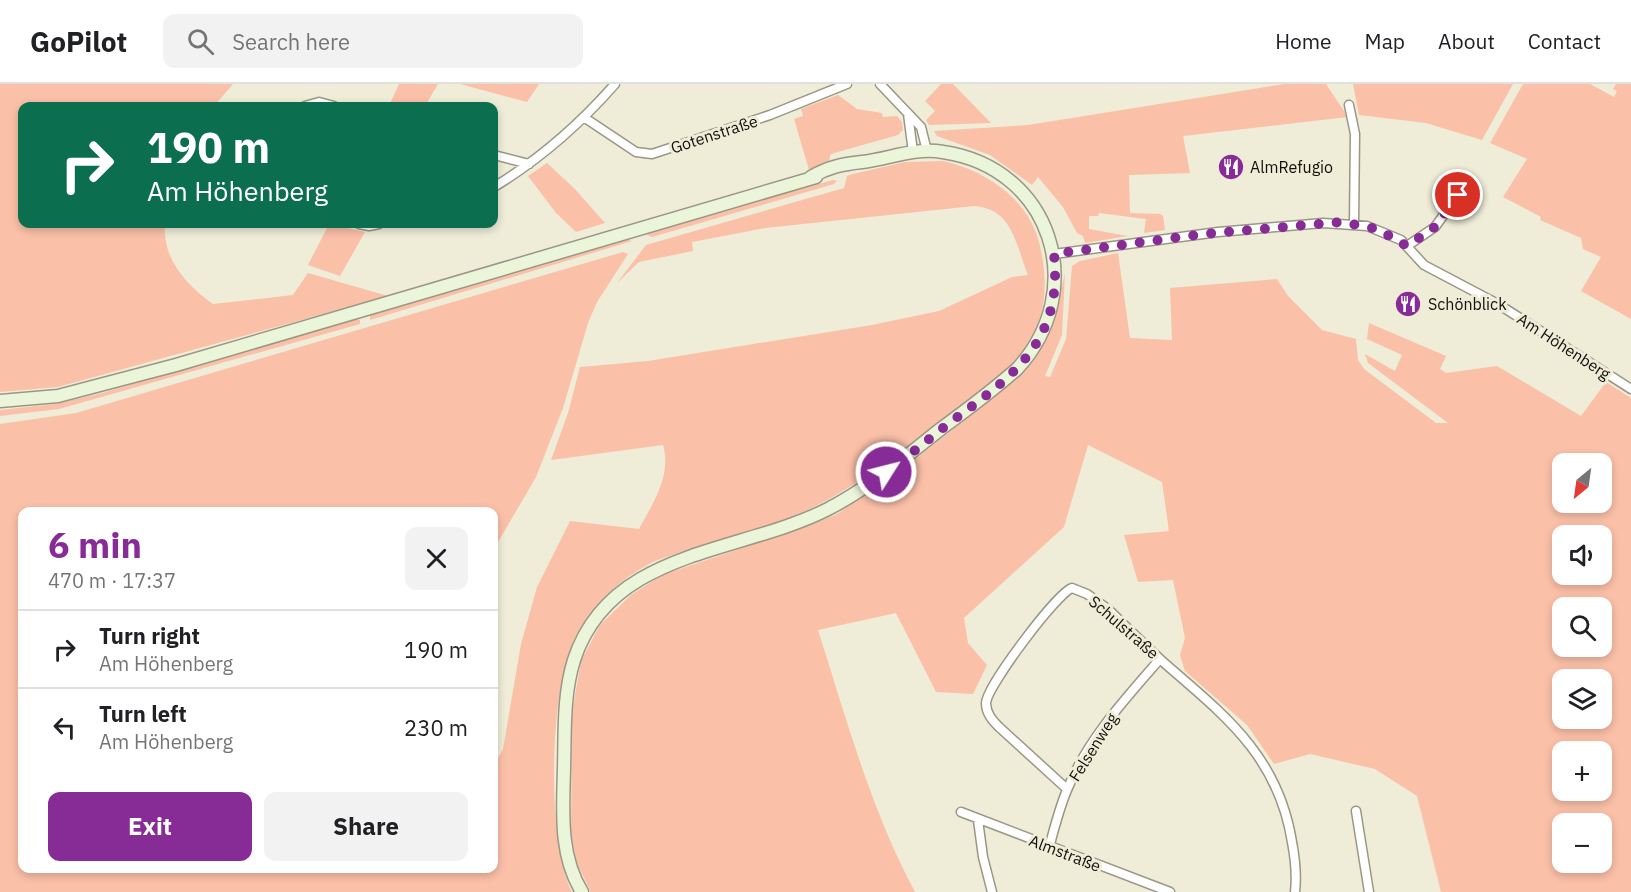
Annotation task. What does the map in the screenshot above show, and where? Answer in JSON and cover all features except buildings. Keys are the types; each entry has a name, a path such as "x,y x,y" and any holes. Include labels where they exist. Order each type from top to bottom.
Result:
{"main road":[{"path":"0,401 58,396 187,362 638,231 811,177 844,171 862,162 927,151 964,157 1008,180 1025,195 1040,216 1054,254 1055,292 1046,328 1025,361 979,401 853,495 798,522 650,573 625,589 600,614 574,660 566,701 564,840 571,872 582,892"}],"street":[{"path":"498,184 529,164 585,118 615,84"},
{"name":"Gotenstraße","path":"585,118 636,152 652,154 770,115 847,84"},
{"path":"880,84 921,127 927,151"},
{"path":"1349,105 1355,134 1354,223"},
{"path":"908,114 913,152"},
{"path":"498,156 529,164"},
{"path":"1407,246 1435,227 1458,195"},
{"name":"Am Höhenberg","path":"1054,254 1204,234 1323,223 1354,223 1386,233 1407,246 1424,266 1498,304 1631,389"},
{"name":"Schulstraße","path":"1067,789 1018,747 991,719 986,700 997,679 1052,607 1063,594 1072,588 1087,594 1109,610 1160,659 1231,721 1267,766 1279,792 1290,826 1295,859 1295,892"},
{"name":"Felsenweg","path":"1049,848 1067,789 1082,760 1112,715 1160,659"},
{"path":"1356,812 1370,892"},
{"name":"Almstraße","path":"961,813 1170,892"},
{"path":"978,820 983,857 992,892"}],"shaded area":[{"path":"0,84 233,84 217,102 18,102 18,228 165,228 167,248 178,270 203,297 213,304 293,295 308,273 388,296 58,387 0,392"},
{"path":"399,84 438,84 427,102 391,102"},
{"path":"460,84 539,84 527,102"},
{"path":"941,84 953,84 991,123 929,125 926,120 935,111 925,101"},
{"path":"1284,84 1326,84 1348,117 1183,136 1190,173 1129,175 1130,213 1160,214 1163,216 1165,230 1144,233 1146,219 1099,213 1098,216 1089,216 1089,229 1128,236 1085,243 1083,236 1077,233 1063,207 1038,177 1032,185 990,155 937,136 934,131 1028,125"},
{"path":"1353,84 1513,84 1482,140 1426,123 1359,115"},
{"path":"1523,84 1590,84 1614,97 1617,91 1613,89 1616,84 1631,84 1631,319 1581,291 1601,257 1583,249 1581,238 1540,220 1541,217 1503,197 1527,159 1490,143"},
{"path":"838,95 857,109 882,113 883,117 897,116 902,122 903,130 898,135 834,153 830,155 829,163 809,170 794,119 803,116 801,109"},
{"path":"943,161 959,166 990,180 1017,202 1035,230 1043,260 1045,289 1041,316 1036,329 1022,354 1002,373 917,440 848,488 824,502 783,520 655,561 631,575 600,602 576,636 567,659 560,690 556,725 554,764 558,838 564,869 572,892 0,892 0,424 76,413 623,252 628,254 597,302 588,323 563,408 536,477 498,542 498,507 18,507 18,873 498,873 498,758 503,749 521,644 537,587 570,521 639,529 660,488 665,467 663,445 551,460 568,413 580,367 648,361 872,325 939,311 1012,277 1028,275 1011,230 1005,221 987,209 974,206 765,228 692,242 693,251 639,262 617,283 646,245 844,188 847,176 905,162"},
{"path":"547,163 575,189 605,223 576,232 556,213 528,176"},
{"path":"833,180 837,181 834,184 652,237 647,235 650,231"},
{"path":"327,228 347,228 365,232 340,276 308,265"},
{"path":"625,239 632,241 370,320 370,315"},
{"path":"1118,253 1130,338 1172,340 1170,288 1277,279 1288,296 1322,330 1356,339 1358,360 1364,369 1436,423 1448,423 1368,363 1365,354 1395,371 1402,355 1367,339 1369,323 1446,356 1440,369 1446,373 1497,366 1581,416 1606,382 1631,398 1631,892 1441,892 1417,796 1375,769 1310,754 1274,764 1247,725 1185,671 1180,655 1185,638 1173,580 1138,582 1124,535 1169,531 1162,482 1088,445 1064,527 964,618 968,643 987,665 973,694 936,692 896,613 818,630 872,796 899,861 915,892 591,892 576,862 571,832 572,713 581,661 600,625 631,595 662,575 837,514 909,464 999,393 1034,360 1051,330 1065,273 1062,335 1045,376 1050,377 1066,339 1072,266 1080,261"},
{"path":"355,319 360,320 360,324 59,409 0,416 0,410 55,404 102,393"}],"place":[{"name":"AlmRefugio","path":"1231,167"},
{"name":"Schönblick","path":"1408,304"}],"route":[{"path":"886,472 979,401 1025,361 1050,318 1056,281 1054,254 1204,234 1342,222 1377,229 1407,246 1428,234 1442,219 1458,195"}]}
